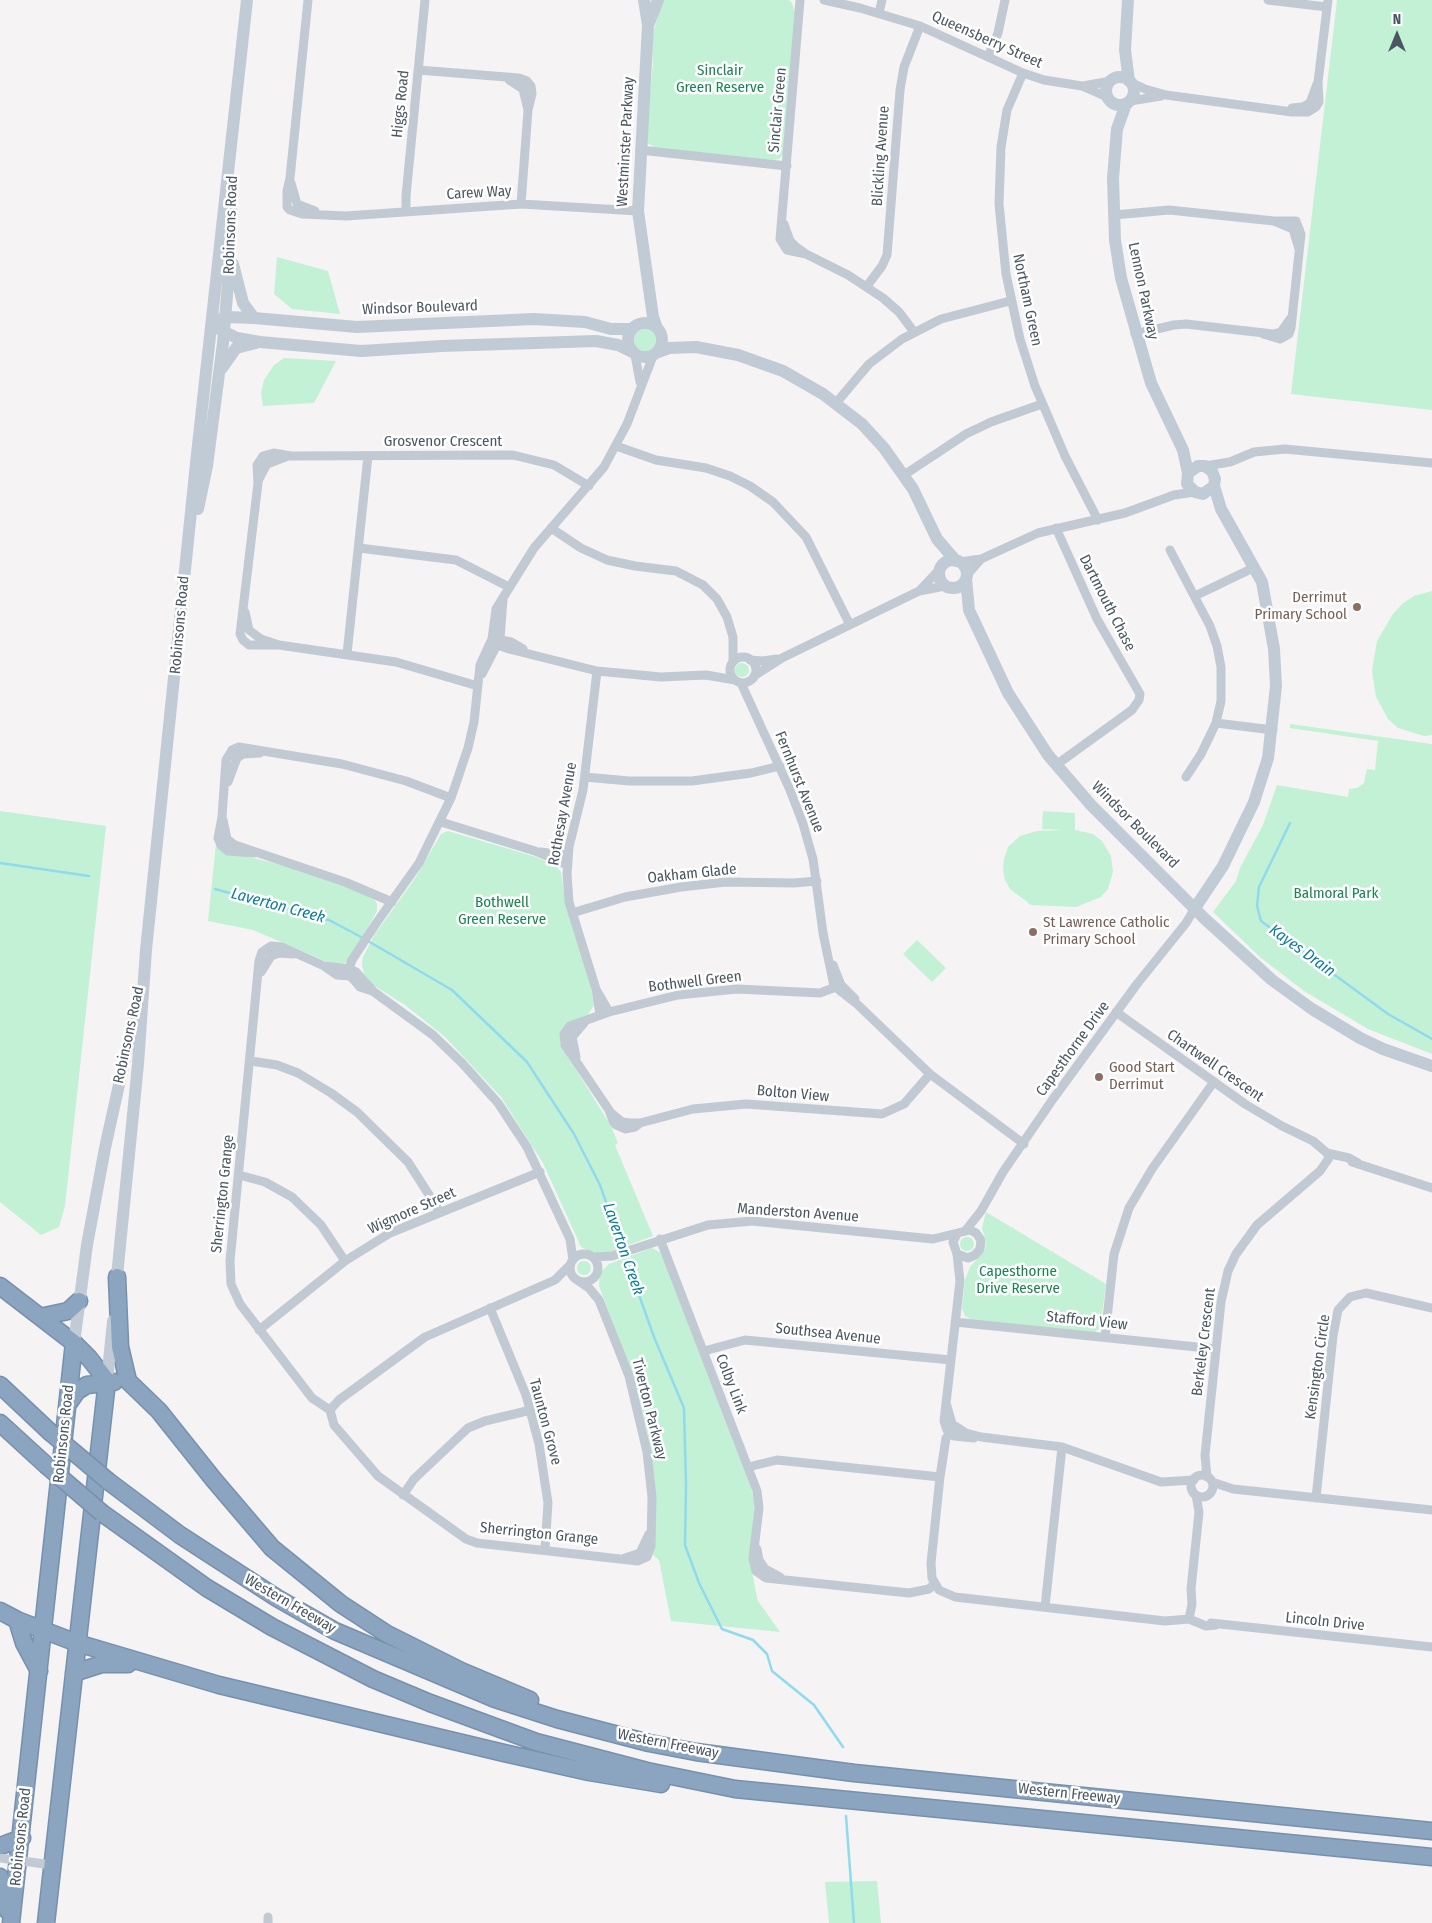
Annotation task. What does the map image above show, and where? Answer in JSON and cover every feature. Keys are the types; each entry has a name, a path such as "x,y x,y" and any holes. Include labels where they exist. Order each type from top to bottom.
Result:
{"highway":[{"path":"117,1276 120,1347 126,1378 160,1411 214,1480 272,1548 341,1604 388,1634 418,1650 525,1698 569,1715 696,1752"},
{"path":"0,1286 74,1344 89,1358 106,1381"},
{"path":"40,1317 68,1311 79,1301"},
{"name":"Robinsons Road","path":"11,1923 22,1838 74,1344"},
{"path":"67,1405 83,1387 106,1381 120,1382 135,1388"},
{"name":"Robinsons Road","path":"46,1923 106,1381"},
{"name":"Western Freeway","path":"0,1385 50,1432 108,1481 180,1535 277,1598 335,1631 394,1657 504,1702 557,1719 649,1743 696,1752 854,1773 1432,1831"},
{"name":"Western Freeway","path":"0,1423 102,1513 207,1588 272,1627 373,1679 430,1703 536,1742 647,1771 735,1789 1432,1857"},
{"path":"0,1611 44,1632 157,1668 331,1714 589,1772 644,1782 735,1789"},
{"path":"17,1620 24,1643 39,1671"},
{"path":"74,1674 102,1664 127,1664 157,1668"},
{"path":"0,1846 22,1838"},
{"path":"0,1877 11,1923"}],"street":[{"name":"Robinsons Road","path":"106,1381 138,1064 146,950 246,0"},
{"name":"Carew Way","path":"308,0 290,178 286,191 287,207 296,213 346,216 521,204 638,211"},
{"name":"Higgs Road","path":"406,212 425,0"},
{"name":"Westminster Parkway","path":"644,0 648,25 638,211 653,317 659,330"},
{"name":"Westminster Parkway","path":"648,25 658,0"},
{"name":"Sinclair Green","path":"800,0 783,222 780,238 783,245 793,252 806,254 838,269 867,286 893,306 914,332"},
{"name":"Queensberry Street","path":"824,0 879,13 920,26 1022,74 1044,80 1082,86 1108,99"},
{"path":"879,13 882,0"},
{"path":"988,57 998,33 1005,0"},
{"path":"1128,0 1126,50 1129,81 1134,94 1128,102"},
{"path":"1113,80 1122,78 1145,89 1166,95 1278,109 1304,107 1310,103 1318,82 1328,4 1268,0"},
{"name":"Blickling Avenue","path":"867,286 882,266 887,255 900,90 904,67 920,26"},
{"path":"1126,50 1113,80 1106,88 1108,99 1117,105 1166,95"},
{"path":"418,70 506,78 523,89 528,110 521,204"},
{"name":"Northam Green","path":"1022,74 1007,110 1000,165 1000,222 1010,301 1026,363 1042,404 1075,477 1098,520"},
{"name":"Queensberry Street","path":"1082,86 1113,80"},
{"name":"Lennon Parkway","path":"1108,99 1116,129 1114,215 1120,278 1135,334 1151,383 1183,450 1188,474 1187,484 1197,493 1208,498 1220,509"},
{"name":"Lennon Parkway","path":"1116,129 1128,102"},
{"name":"Robinsons Road","path":"186,568 207,466 225,317 230,252 234,117"},
{"path":"640,150 787,166"},
{"path":"1114,215 1169,210 1274,221 1290,219 1298,224 1302,234 1290,319 1281,332 1263,334 1180,324 1135,334"},
{"path":"230,252 243,303 254,318"},
{"name":"Westminster Parkway","path":"635,326 647,307 650,291"},
{"path":"836,403 869,364 914,332 941,319 1010,301"},
{"name":"Windsor Boulevard","path":"211,324 225,317 333,326 395,326 534,319 585,322 611,329 635,326"},
{"path":"640,390 640,372 628,338 635,326 649,323 670,338 696,348 738,356 768,365 805,382 836,403 874,436 904,475 937,539 965,568 966,577"},
{"path":"211,324 223,333 237,338 260,342 361,351 442,346 578,344 596,341 618,344 644,358 669,348 696,348"},
{"path":"333,326 330,336 338,348"},
{"path":"578,1281 571,1273 570,1239 540,1172 527,1146 498,1103 462,1063 426,1030 374,992 360,987 352,972 352,960 376,922 419,863 441,822 451,798 468,748 478,686 497,641 495,613 526,559 589,486 616,446 662,342 659,330"},
{"path":"219,372 236,348 260,342"},
{"path":"904,475 966,434 991,422 1042,404"},
{"path":"616,446 656,460 706,468 730,476 750,486 773,502 806,537 850,625"},
{"path":"1174,495 1194,467 1230,462 1254,452 1285,449 1432,462"},
{"name":"Lennon Parkway","path":"1183,450 1214,475 1214,485 1220,509 1253,568 1259,574 1262,582 1275,661 1276,686 1273,730 1263,778 1243,827 1224,866 1195,908"},
{"name":"Grosvenor Crescent","path":"478,686 396,662 279,645 251,634 247,625 245,608 258,483 267,464 290,456 524,457 561,468 589,486"},
{"path":"347,654 368,456"},
{"path":"919,591 947,562 981,559 1038,533 1125,513 1174,495 1208,492 1220,473 1230,462"},
{"path":"551,528 581,548 607,560 635,566 676,571 695,580 710,591 722,606 733,637 755,669 753,677"},
{"name":"Dartmouth Chase","path":"1056,528 1097,619 1140,694 1139,700 1132,710 1056,766"},
{"path":"937,539 940,579 946,586"},
{"path":"359,548 456,560 509,587"},
{"path":"1170,550 1195,596 1214,637 1219,654 1222,689 1216,723 1201,754 1186,777"},
{"path":"497,641 511,642 532,654 597,671 653,677 706,675 738,681 753,677 782,658 919,591 946,586 956,587 981,559"},
{"path":"1195,596 1253,568"},
{"name":"Windsor Boulevard","path":"966,577 969,610"},
{"name":"Windsor Boulevard","path":"946,586 969,610 1008,693 1056,766 1091,805 1195,908 1272,980 1331,1020 1383,1048 1432,1066"},
{"path":"733,637 733,663 730,671 738,681"},
{"path":"706,675 740,658 763,661 782,658"},
{"name":"Rothesay Avenue","path":"597,671 585,778 567,865 572,913 605,1014"},
{"name":"Fernhurst Avenue","path":"752,703 753,677"},
{"name":"Fernhurst Avenue","path":"738,681 752,703 803,824 817,881 823,933 836,983"},
{"path":"1216,723 1273,730"},
{"path":"392,902 345,882 254,853 230,843 225,834 222,816 225,790 237,758 243,754 267,752 366,770 406,781 451,798"},
{"path":"585,778 629,782 692,781 751,773 780,766"},
{"path":"441,822 535,851 567,865"},
{"path":"535,851 568,855"},
{"name":"Oakham Glade","path":"572,913 626,897 681,887 726,882 794,883 817,881"},
{"name":"Capesthorne Drive","path":"961,1232 981,1211 1003,1172 1024,1144 1053,1099 1116,1012 1186,923 1195,908"},
{"name":"Robinsons Road","path":"74,1344 79,1301 104,1148 131,1032 146,950"},
{"name":"Sherrington Grange","path":"352,972 333,973 324,966 295,954 269,952 260,974 230,1261 231,1284 240,1304 316,1402 332,1408 334,1425 378,1476 466,1539 478,1542 625,1558 645,1553"},
{"path":"836,983 851,993 857,1004 930,1074 1024,1144"},
{"name":"Bothwell Green","path":"570,1032 586,1021 648,1001 709,991 755,989 826,992 836,983"},
{"name":"Chartwell Crescent","path":"1116,1012 1213,1083 1302,1137 1326,1155 1349,1158 1358,1163 1432,1188"},
{"name":"Windsor Boulevard","path":"1331,1020 1432,1062"},
{"name":"Bolton View","path":"570,1032 577,1060 609,1110 622,1122 640,1123 693,1109 746,1104 882,1114 904,1104 930,1074"},
{"path":"251,1061 277,1066 298,1073 331,1093 357,1112 408,1162 440,1212"},
{"path":"1105,1337 1114,1254 1129,1208 1152,1169 1213,1083"},
{"name":"Berkeley Crescent","path":"1189,1616 1199,1512 1205,1484 1205,1455 1223,1288 1236,1254 1257,1225 1313,1175 1326,1155"},
{"name":"Wigmore Street","path":"259,1330 345,1261 390,1233 540,1172"},
{"path":"239,1176 265,1182 292,1196 321,1225 345,1261"},
{"name":"Capesthorne Drive","path":"979,1236 981,1211"},
{"name":"Manderston Avenue","path":"590,1256 612,1256 708,1225 752,1221 932,1239 961,1232"},
{"path":"930,1586 927,1577 931,1564 940,1477 944,1454 953,1432 947,1406 960,1281 953,1242 961,1232 973,1231 979,1236 980,1249 972,1257 960,1281"},
{"path":"555,1280 589,1282 597,1273 590,1256 570,1239"},
{"name":"Colby Link","path":"660,1239 748,1467 758,1500 753,1558 756,1571 766,1578 900,1591 930,1586"},
{"path":"932,1239 964,1258 972,1257"},
{"path":"332,1408 425,1337 555,1280 579,1255 590,1256"},
{"name":"Manderston Avenue","path":"597,1273 612,1256"},
{"name":"Tiverton Parkway","path":"597,1273 599,1300 629,1376 643,1434 651,1480 650,1529 645,1553"},
{"name":"Tiverton Parkway","path":"578,1281 599,1300"},
{"name":"Kensington Circle","path":"1316,1498 1333,1336 1338,1310 1350,1298 1366,1292 1432,1308"},
{"name":"Taunton Grove","path":"490,1308 531,1410 546,1479 548,1510 545,1549"},
{"name":"Stafford View","path":"955,1322 1216,1349"},
{"name":"Southsea Avenue","path":"704,1351 745,1340 951,1360"},
{"path":"403,1495 414,1479 468,1428 485,1421 531,1410"},
{"path":"953,1432 1062,1447 1155,1480 1432,1510"},
{"path":"1045,1607 1062,1447"},
{"path":"748,1467 777,1460 940,1477"},
{"path":"1170,1482 1194,1493 1205,1484"},
{"name":"Berkeley Crescent","path":"1199,1512 1192,1485 1205,1484"},
{"name":"Lincoln Drive","path":"930,1586 955,1597 1173,1622 1189,1616 1206,1626 1216,1625 1432,1647"},
{"path":"0,1858 52,1865"}],"green space":[{"name":"Sinclair Green Reserve","path":"663,0 789,0 792,3 795,12 784,153 779,159 772,160 656,148 647,143 646,134 653,64 652,36"},
{"path":"1337,0 1432,0 1432,410 1291,394"},
{"path":"277,257 328,271 340,314 292,309 274,294"},
{"path":"645,329 653,332 656,340 653,348 645,351 637,348 634,340 637,332"},
{"path":"284,358 336,361 314,403 263,406 261,393 264,380 274,365"},
{"path":"1432,591 1432,735 1424,736 1398,728 1388,719 1376,697 1372,671 1377,641 1393,614 1402,604 1414,596"},
{"path":"742,663 747,665 749,670 747,675 742,677 737,675 735,670 737,665"},
{"name":"Balmoral Park","path":"1290,724 1432,744 1432,1054 1368,1029 1304,991 1260,957 1213,912 1236,881 1240,868 1263,825 1277,785 1348,797 1349,789 1357,788 1364,783 1367,769 1375,770 1378,741 1290,728"},
{"path":"0,811 106,826 65,1206 59,1227 41,1235 0,1202"},
{"path":"1043,811 1075,813 1075,830 1093,834 1102,841 1111,856 1113,872 1108,889 1101,897 1076,907 1031,905 1010,889 1005,880 1003,870 1008,847 1020,836 1037,831 1064,830 1042,829"},
{"name":"Bothwell Green Reserve","path":"448,831 536,857 556,866 561,872 566,906 590,982 594,1005 588,1015 561,1032 560,1044 611,1126 618,1143 615,1145 653,1236 607,1253 591,1252 581,1247 543,1163 501,1097 445,1037 405,1005 373,985 364,974 363,957 375,934 414,880 441,834"},
{"path":"216,844 245,856 298,869 373,897 377,904 377,911 349,961 343,964 332,964 253,930 208,921"},
{"path":"917,940 946,968 932,982 903,954"},
{"name":"Capesthorne Drive Reserve","path":"986,1212 1106,1284 1100,1328 1095,1332 1081,1332 971,1319 965,1316 962,1309 965,1280 970,1267 985,1250 986,1241 982,1228"},
{"path":"967,1237 972,1239 974,1244 972,1249 967,1251 962,1249 960,1244 962,1239"},
{"path":"652,1248 661,1253 751,1488 755,1503 750,1559 756,1593 758,1601 780,1632 671,1621 659,1560 653,1555 655,1492 648,1435 633,1376 599,1286 600,1273 609,1264"},
{"path":"581,1261 587,1261 591,1268 587,1275 581,1275 577,1271 577,1265"},
{"path":"877,1881 881,1923 829,1923 825,1882"}],"waterway":[{"name":"Kayes Drain","path":"1290,823 1259,887 1257,906 1261,921 1388,1014 1432,1039"},
{"name":"Laverton Creek","path":"0,863 89,876"},
{"name":"Laverton Creek","path":"215,889 329,920 363,938"},
{"name":"Laverton Creek","path":"368,941 452,990 527,1062 574,1134 600,1185 654,1337 684,1408 685,1545 699,1583 722,1629 753,1640 767,1654 772,1671 814,1705 843,1747"},
{"name":"Laverton Creek","path":"846,1816 854,1923"}],"place":[{"name":"Derrimut Primary School","path":"1357,607"},
{"name":"St Lawrence Catholic Primary School","path":"1033,932"},
{"name":"Good Start Derrimut","path":"1099,1077"}]}
